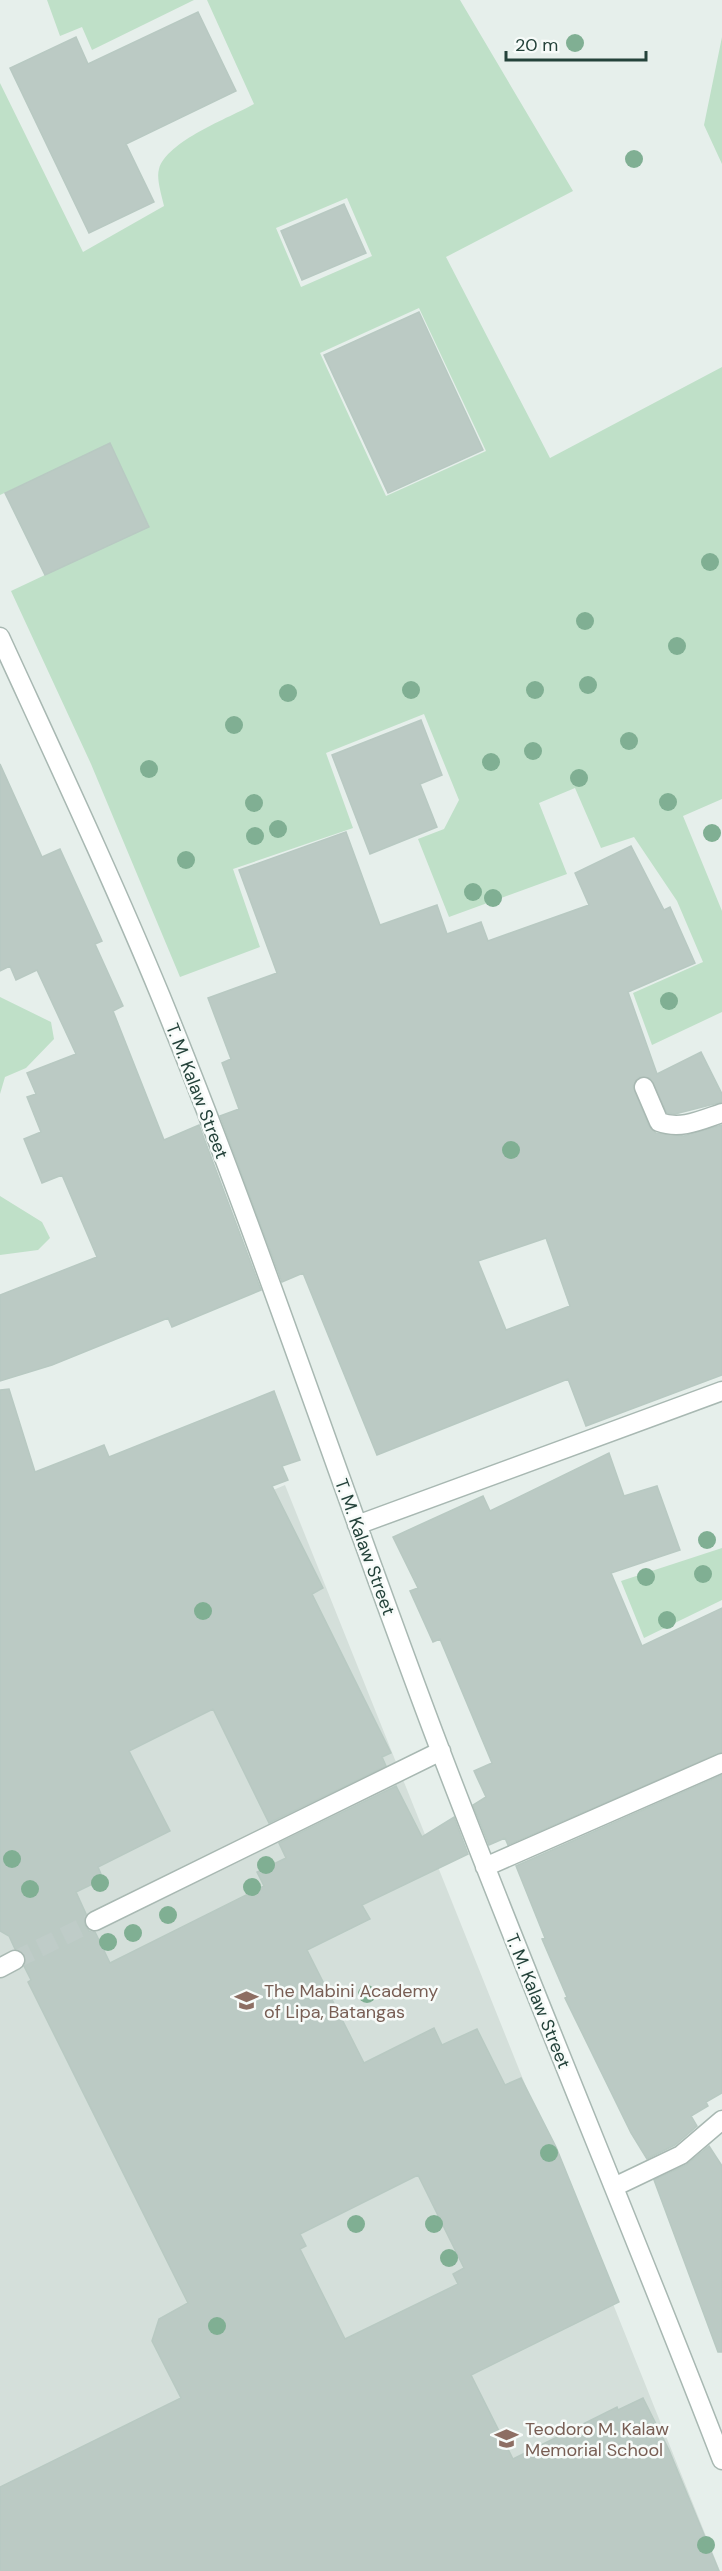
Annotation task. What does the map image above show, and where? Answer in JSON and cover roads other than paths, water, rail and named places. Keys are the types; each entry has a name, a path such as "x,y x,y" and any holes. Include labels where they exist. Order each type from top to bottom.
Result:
{"street":[{"name":"T. M. Kalaw Street","path":"0,637 104,864 162,999 485,1867 722,2460"},
{"path":"644,1087 659,1122 670,1126 682,1126 722,1113"},
{"path":"357,1525 722,1391"},
{"path":"95,1921 441,1751"},
{"path":"485,1867 722,1763"},
{"path":"614,2187 681,2155 722,2120"}],"tunnel":[{"path":"15,1960 95,1921"}],"place":[{"name":"The Mabini Academy of Lipa, Batangas","path":"246,2001"},
{"name":"Teodoro M. Kalaw Memorial School","path":"507,2439"}]}
